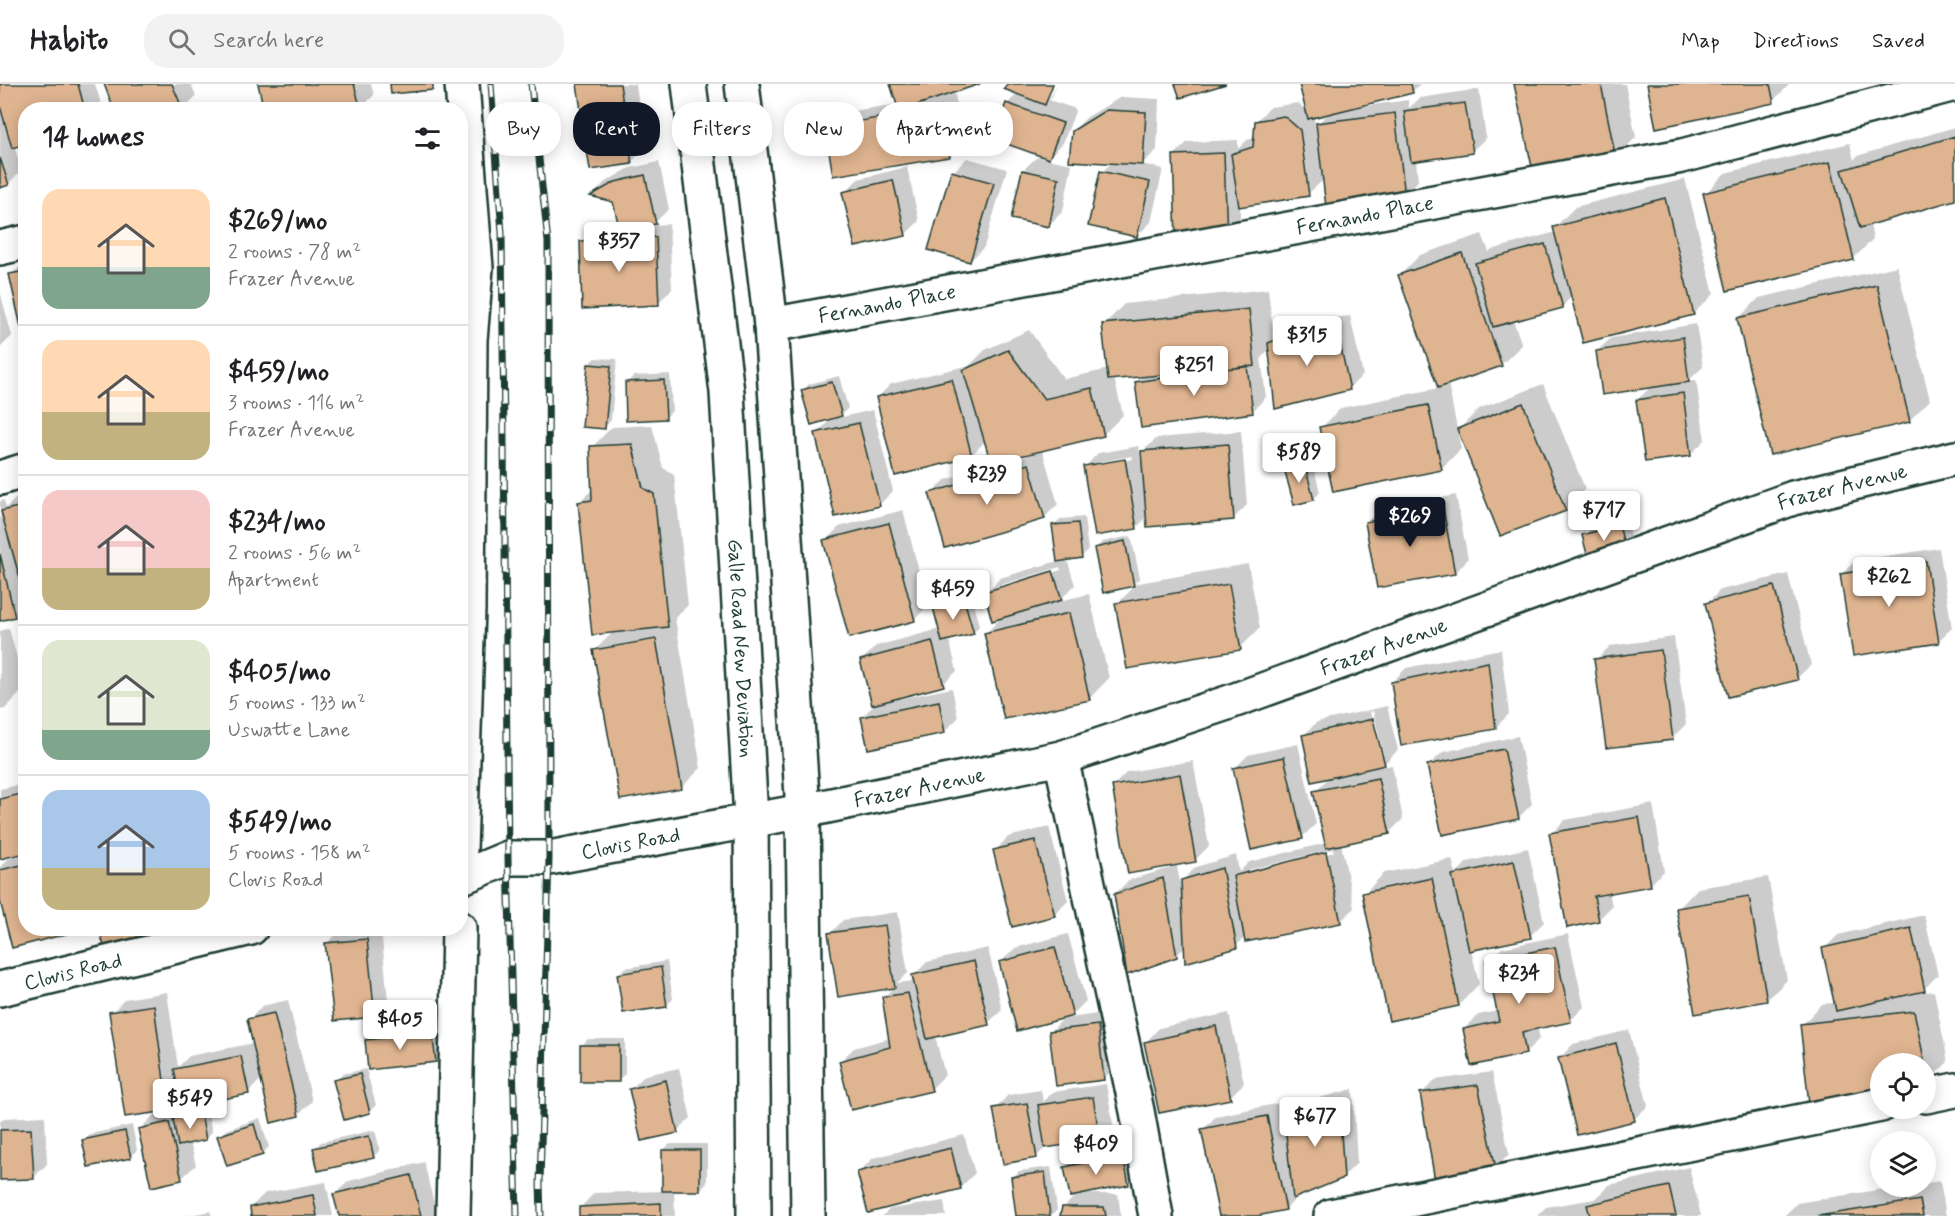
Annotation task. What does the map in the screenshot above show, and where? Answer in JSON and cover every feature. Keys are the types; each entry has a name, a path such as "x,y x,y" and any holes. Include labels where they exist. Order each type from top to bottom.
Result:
{"street":[{"name":"Galle Road New Deviation","path":"689,84 727,393 751,819 754,1216"},
{"path":"742,84 771,325 803,811 808,1216"},
{"name":"Fernando Place","path":"771,325 1682,156 1955,84"},
{"path":"468,175 476,268 468,321"},
{"path":"0,248 18,244"},
{"name":"Frazer Avenue","path":"803,811 1061,758 1227,703 1794,498 1955,458"},
{"path":"0,478 18,472"},
{"path":"1061,758 1137,1111 1156,1216"},
{"name":"Clovis Road","path":"468,875 508,858 549,858 803,811"},
{"name":"Clovis Road","path":"0,989 218,936"},
{"path":"453,1216 459,936"},
{"path":"1936,1094 1955,1090"},
{"path":"1331,1216 1870,1107"}],"building":[{"path":"0,84 78,84 83,102 18,102 18,146 12,148 0,106"},
{"path":"104,84 172,84 180,102 111,102"},
{"path":"258,84 354,84 359,102 262,102"},
{"path":"390,84 433,84 433,90 391,94"},
{"path":"577,84 620,84 623,102 580,102"},
{"path":"890,84 980,84 926,102 896,102"},
{"path":"1007,84 1053,84 1045,105 1004,89"},
{"path":"1175,84 1226,84 1180,98"},
{"path":"1299,84 1411,84 1413,93 1308,119"},
{"path":"1514,84 1601,84 1616,159 1534,176"},
{"path":"1647,84 1770,84 1774,103 1656,128"},
{"path":"1465,103 1473,153 1411,162 1404,111"},
{"path":"1013,105 1063,123 1049,159 1013,146"},
{"path":"1106,110 1146,112 1143,165 1069,161 1072,131"},
{"path":"1395,113 1405,196 1326,207 1316,123"},
{"path":"1284,116 1300,130 1309,196 1239,207 1231,154 1253,147 1255,121"},
{"path":"876,118 876,156 950,157 833,176 830,156 864,156 864,120"},
{"path":"1955,136 1955,200 1860,228 1842,170"},
{"path":"1224,153 1227,237 1176,239 1173,155"},
{"path":"588,156 631,156 632,164 590,170"},
{"path":"0,158 9,185 0,188"},
{"path":"1830,162 1854,260 1727,291 1703,193"},
{"path":"1022,170 1059,178 1049,227 1011,219"},
{"path":"951,171 994,183 970,262 928,250"},
{"path":"1100,171 1150,182 1137,237 1088,226"},
{"path":"645,175 656,224 620,231 613,202 590,196 615,182"},
{"path":"893,180 906,236 855,247 842,192"},
{"path":"1665,198 1694,315 1583,343 1553,227"},
{"path":"656,237 659,305 582,309 580,241"},
{"path":"1545,244 1563,308 1493,327 1475,263"},
{"path":"1462,253 1502,366 1438,388 1398,275"},
{"path":"18,272 18,314 9,274"},
{"path":"1877,285 1910,422 1770,455 1737,318"},
{"path":"1249,309 1255,366 1108,380 1102,324"},
{"path":"1337,329 1350,390 1275,409 1268,343 1294,333"},
{"path":"1683,337 1689,382 1602,395 1596,351"},
{"path":"1008,350 1044,399 1092,388 1104,436 991,463 963,370"},
{"path":"588,364 611,366 605,429 582,427"},
{"path":"1247,366 1253,413 1141,428 1135,382"},
{"path":"952,379 972,457 895,476 876,397"},
{"path":"664,380 666,419 626,421 625,382"},
{"path":"832,382 842,416 811,425 801,390"},
{"path":"1683,393 1691,456 1645,462 1636,400"},
{"path":"1523,403 1566,511 1500,536 1457,429"},
{"path":"1428,405 1442,470 1333,492 1319,427"},
{"path":"859,423 880,506 835,517 815,433"},
{"path":"632,444 643,488 654,494 668,627 592,635 578,502 592,500 590,446"},
{"path":"1228,444 1234,520 1147,527 1141,451"},
{"path":"1125,459 1137,529 1095,536 1083,466"},
{"path":"1304,462 1314,500 1294,505 1284,468"},
{"path":"1029,464 1045,519 945,548 929,493"},
{"path":"18,507 18,572 1,511"},
{"path":"1443,508 1455,574 1377,588 1365,522"},
{"path":"889,523 915,621 849,638 823,540"},
{"path":"1078,523 1082,558 1057,562 1052,525"},
{"path":"1619,525 1625,548 1588,558 1582,535"},
{"path":"1125,541 1134,586 1103,593 1094,548"},
{"path":"0,554 15,617 0,621"},
{"path":"1926,561 1939,643 1853,656 1840,574"},
{"path":"1053,571 1062,600 992,621 984,592"},
{"path":"1229,584 1241,650 1127,669 1115,603"},
{"path":"1774,586 1798,680 1728,697 1705,603"},
{"path":"964,599 974,634 942,642 933,607"},
{"path":"1069,613 1090,700 1004,719 984,633"},
{"path":"656,639 682,789 620,800 593,650"},
{"path":"932,641 944,686 872,705 860,660"},
{"path":"1661,650 1673,740 1606,748 1594,659"},
{"path":"1488,662 1496,729 1401,746 1391,682"},
{"path":"939,701 945,733 868,749 861,717"},
{"path":"1373,719 1385,765 1312,782 1302,735"},
{"path":"1504,749 1519,819 1442,835 1427,765"},
{"path":"1284,757 1303,839 1251,850 1233,768"},
{"path":"1180,774 1196,862 1128,874 1112,786"},
{"path":"1378,778 1390,834 1326,848 1313,791"},
{"path":"18,795 18,855 0,859 0,799"},
{"path":"1639,817 1651,886 1594,896 1599,921 1567,928 1549,833"},
{"path":"1035,840 1055,916 1012,927 993,850"},
{"path":"1326,852 1341,923 1245,942 1233,876"},
{"path":"1514,861 1531,938 1469,951 1452,875"},
{"path":"18,866 18,936 58,936 12,948 0,901 0,870"},
{"path":"1222,868 1237,948 1185,963 1181,880"},
{"path":"1163,878 1177,957 1127,975 1114,894"},
{"path":"1432,878 1459,1006 1389,1021 1362,893"},
{"path":"1749,896 1767,1001 1695,1014 1676,908"},
{"path":"885,925 895,988 838,997 828,933"},
{"path":"1911,928 1925,991 1836,1011 1822,948"},
{"path":"101,936 153,936 105,950"},
{"path":"367,939 375,1017 334,1021 325,943"},
{"path":"1055,947 1073,1016 1017,1031 999,962"},
{"path":"1555,947 1571,1022 1522,1032 1526,1054 1471,1066 1463,1029 1499,1021 1486,961"},
{"path":"974,961 989,1025 927,1039 912,975"},
{"path":"661,967 667,1007 623,1013 617,974"},
{"path":"908,993 932,1091 851,1110 839,1061 890,1047 882,997"},
{"path":"154,1005 168,1111 125,1117 109,1012"},
{"path":"1914,1011 1923,1053 1870,1053 1870,1094 1809,1104 1800,1024"},
{"path":"274,1013 299,1116 271,1123 247,1019"},
{"path":"1098,1025 1104,1080 1056,1086 1049,1031"},
{"path":"1216,1026 1231,1099 1159,1113 1144,1042"},
{"path":"432,1032 436,1062 368,1070 365,1040"},
{"path":"1616,1043 1635,1121 1577,1135 1558,1058"},
{"path":"580,1045 619,1045 619,1082 580,1082"},
{"path":"241,1056 249,1094 181,1107 174,1069"},
{"path":"360,1074 370,1113 344,1120 333,1080"},
{"path":"666,1080 678,1133 641,1141 629,1089"},
{"path":"1478,1085 1496,1169 1435,1181 1420,1093"},
{"path":"1093,1097 1100,1140 1045,1148 1038,1105"},
{"path":"1339,1102 1344,1178 1293,1199 1284,1116"},
{"path":"1027,1103 1037,1158 1003,1164 993,1108"},
{"path":"201,1113 206,1140 178,1146 173,1119"},
{"path":"1267,1116 1286,1210 1257,1216 1219,1216 1201,1129"},
{"path":"169,1122 182,1180 151,1187 138,1129"},
{"path":"254,1124 263,1155 227,1166 217,1136"},
{"path":"31,1129 34,1179 0,1180 0,1130"},
{"path":"125,1131 131,1158 88,1167 82,1140"},
{"path":"369,1136 374,1158 318,1171 313,1148"},
{"path":"951,1148 961,1189 868,1213 857,1172"},
{"path":"662,1150 700,1150 700,1191 662,1191"},
{"path":"1123,1155 1129,1185 1070,1197 1064,1167"},
{"path":"1045,1172 1050,1216 1016,1216 1011,1177"},
{"path":"411,1175 421,1216 339,1216 333,1194"},
{"path":"1669,1186 1676,1216 1590,1216 1587,1205"},
{"path":"313,1195 317,1216 251,1216 250,1207"},
{"path":"1920,1200 1923,1216 1818,1216"},
{"path":"661,1203 661,1216 579,1216 579,1207"},
{"path":"1062,1207 1104,1207 1106,1216 1060,1216"}],"railway":[{"path":"491,84 502,233 508,858 517,1216"},
{"path":"531,84 548,242 549,858 541,1216"}]}
